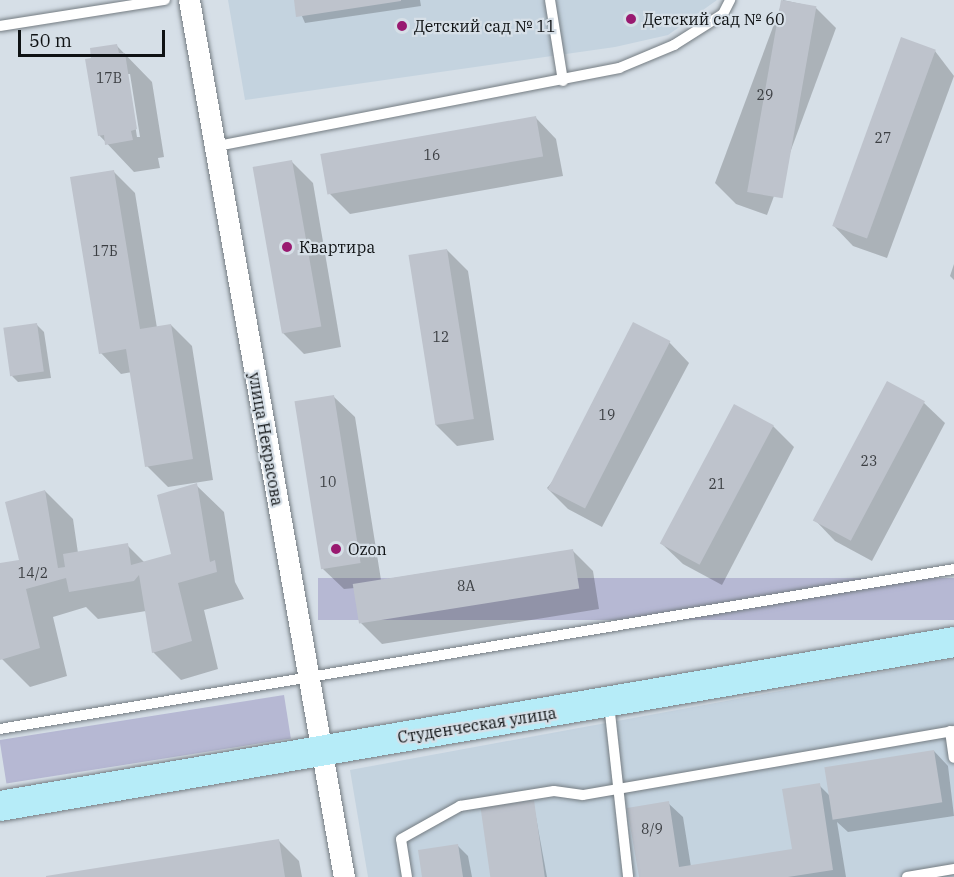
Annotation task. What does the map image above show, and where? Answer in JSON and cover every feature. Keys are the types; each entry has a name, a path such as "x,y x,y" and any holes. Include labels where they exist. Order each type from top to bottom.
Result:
{"main road":[{"name":"Студенческая улица","path":"0,806 954,642"}],"street":[{"name":"улица Некрасова","path":"189,0 218,146 320,751 344,877"}],"lane":[{"path":"0,26 165,0"},
{"path":"550,0 563,81"},
{"path":"218,146 563,81 620,68 674,45 723,14 730,0"},
{"path":"0,729 954,569"},
{"path":"608,703 628,877"},
{"path":"407,877 401,839 460,806 554,791 583,795 952,731 954,758"},
{"path":"907,877 954,869"}],"shaded area":[{"name":"Детский сад № 11","path":"228,0 717,0 668,35 615,47 245,100"},
{"path":"318,578 954,578 954,620 318,620"},
{"path":"954,659 954,877 368,877 350,770"},
{"path":"284,695 291,738 6,784 0,740"}],"building":[{"path":"294,0 401,0 401,1 296,17"},
{"path":"781,0 816,6 783,198 747,192"},
{"path":"901,37 936,50 867,239 832,226"},
{"path":"117,44 119,53 125,53 137,129 131,131 133,140 105,145 104,135 98,136 85,59 91,58 90,48"},
{"path":"536,116 543,156 327,194 320,154"},
{"name":"Квартира","path":"292,160 321,326 282,333 253,167"},
{"path":"114,170 140,329 171,324 193,459 145,467 126,349 99,354 70,177"},
{"path":"447,249 474,419 435,425 408,255"},
{"path":"633,322 670,341 585,509 548,490"},
{"path":"37,323 44,372 10,376 3,328"},
{"path":"887,381 925,401 851,541 813,521"},
{"path":"334,395 361,563 321,569 294,401"},
{"path":"734,404 774,425 700,565 660,544"},
{"path":"197,483 210,562 215,560 217,572 178,583 192,641 152,653 139,575 134,581 69,592 66,578 26,589 40,648 0,660 0,563 19,560 5,502 45,490 58,568 65,567 63,554 128,543 131,565 171,554 157,495"},
{"path":"573,549 579,589 359,623 353,584"},
{"path":"934,750 942,802 833,820 824,767"},
{"path":"820,783 833,870 788,877 639,877 627,808 669,801 679,867 792,849 782,789"},
{"path":"534,800 545,877 490,877 481,808"},
{"path":"279,839 285,877 46,877 46,876"},
{"path":"458,844 463,877 422,877 418,850"}],"place":[{"name":"Детский сад № 60","path":"631,19"},
{"name":"Детский сад № 11","path":"402,26"},
{"name":"Квартира","path":"287,247"},
{"name":"Ozon","path":"336,549"}]}
